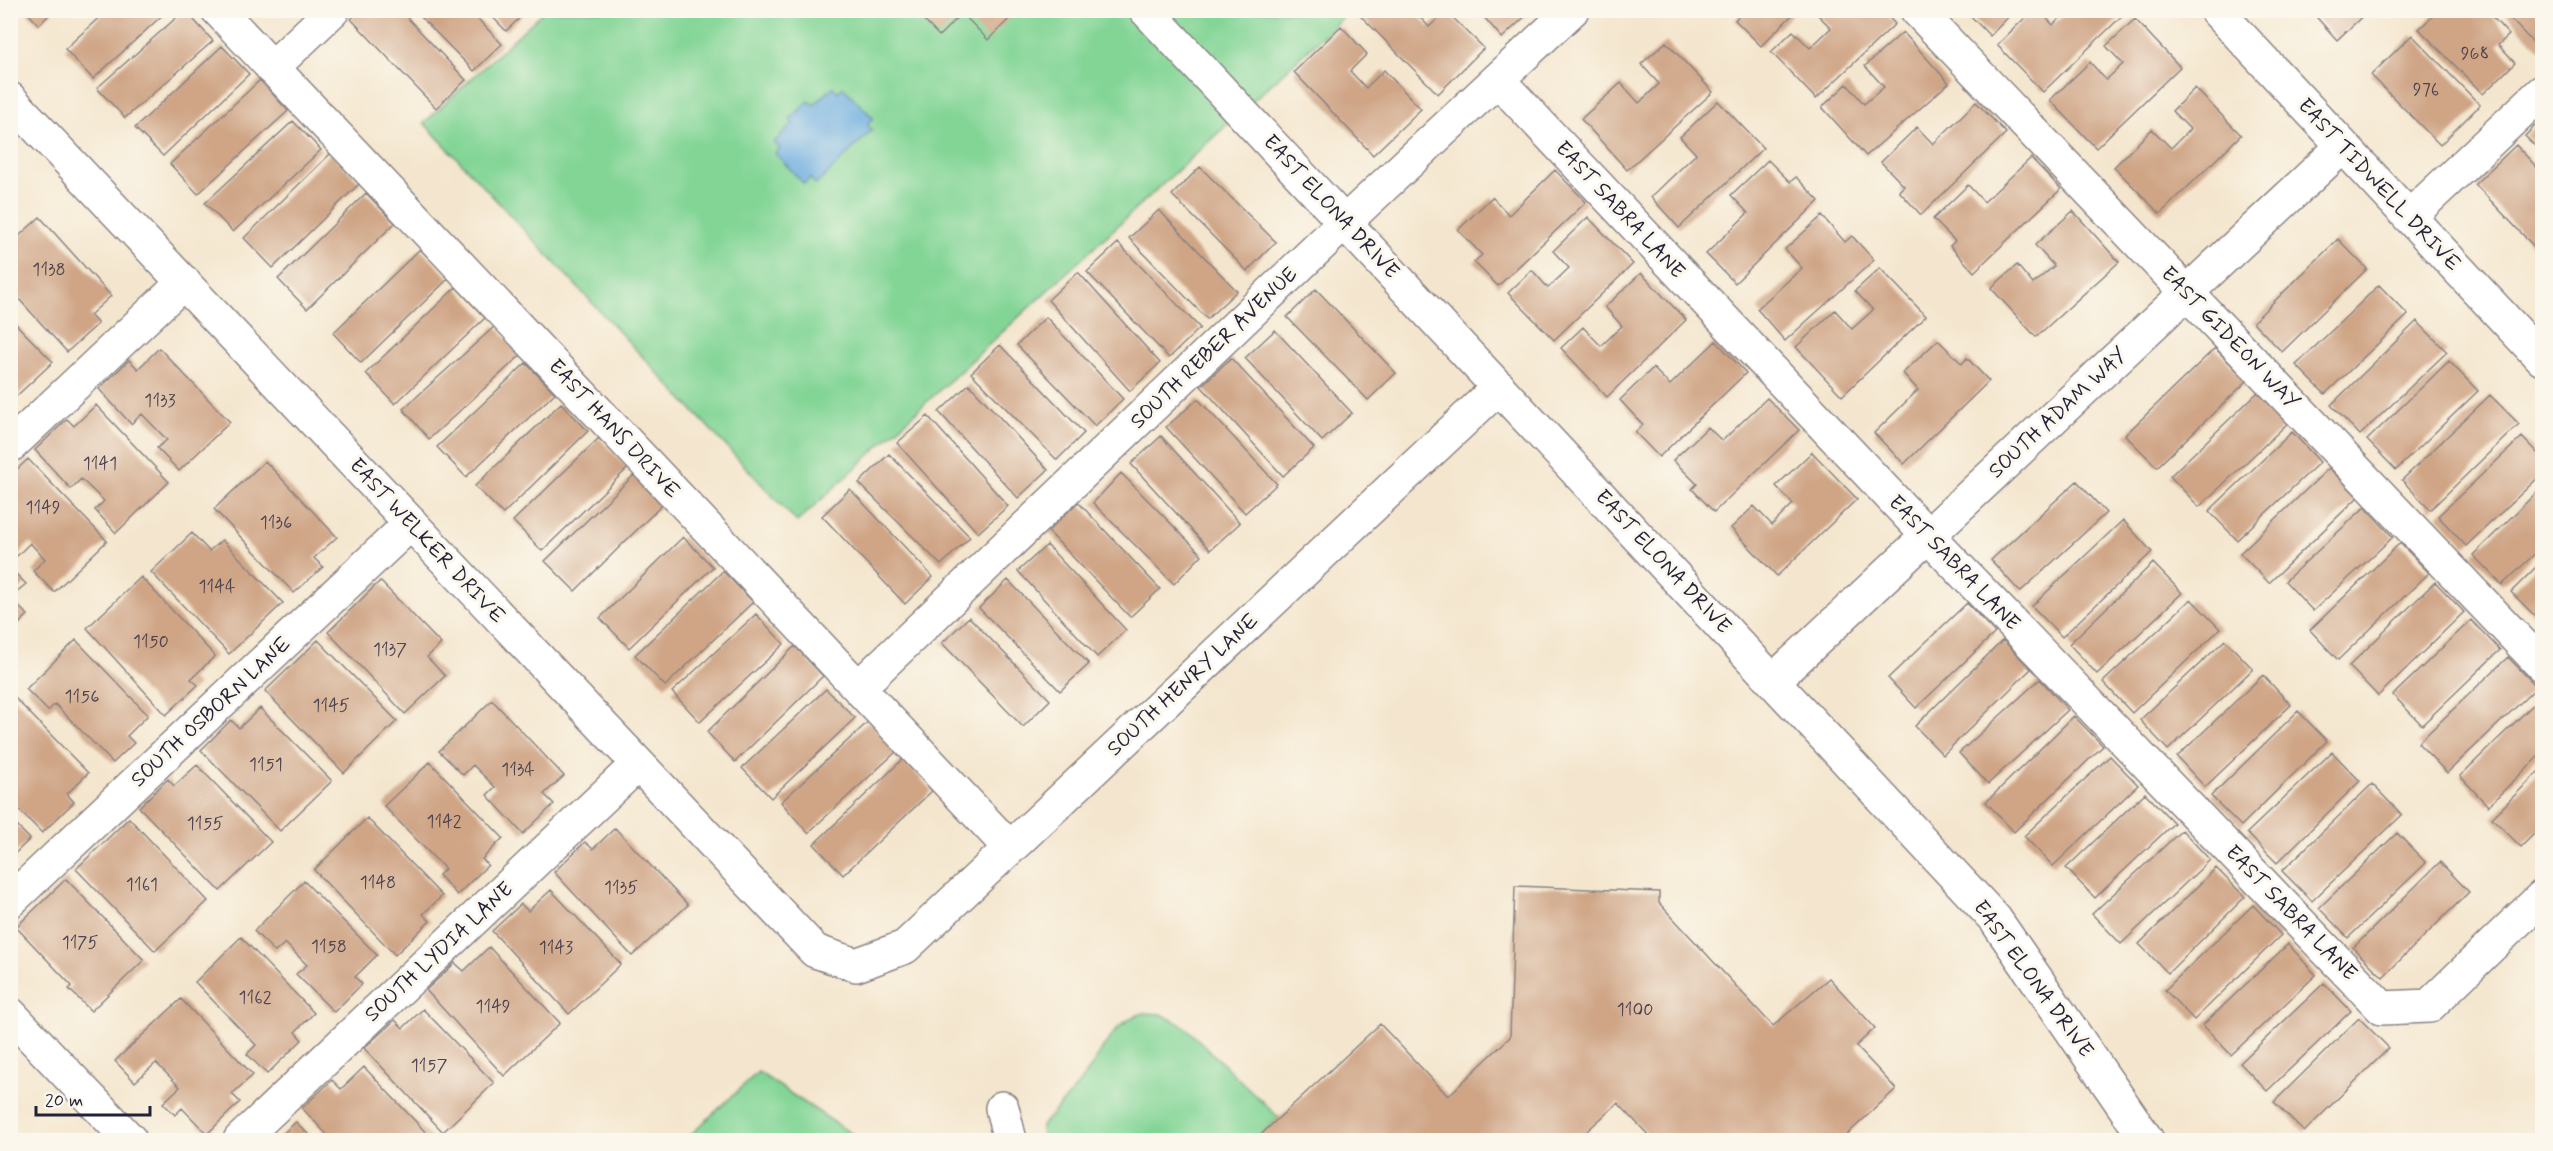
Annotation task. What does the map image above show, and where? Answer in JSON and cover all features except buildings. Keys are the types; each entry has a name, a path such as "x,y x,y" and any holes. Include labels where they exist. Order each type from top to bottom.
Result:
{"street":[{"name":"EAST HANS DRIVE","path":"218,10 1010,848"},
{"path":"272,68 333,10"},
{"name":"EAST ELONA DRIVE","path":"1146,10 1346,221 1995,920 2147,1140"},
{"name":"SOUTH REBER AVENUE","path":"859,687 1346,221 1572,10"},
{"name":"EAST GIDEON WAY","path":"1917,10 2542,665"},
{"name":"EAST TIDWELL DRIVE","path":"2216,10 2542,360"},
{"name":"EAST SABRA LANE","path":"1498,80 1928,535 2382,1008 2429,1006 2542,897"},
{"path":"2409,217 2542,92"},
{"name":"EAST WELKER DRIVE","path":"10,99 815,951 856,965"},
{"name":"SOUTH ADAM WAY","path":"1774,680 2343,146"},
{"path":"10,446 184,282"},
{"name":"SOUTH HENRY LANE","path":"856,965 905,947 1499,387"},
{"name":"SOUTH OSBORN LANE","path":"10,902 411,523"},
{"name":"SOUTH LYDIA LANE","path":"240,1140 638,764"},
{"path":"10,1014 130,1140"},
{"path":"1002,1108 1010,1140"}],"green space":[{"path":"544,11 1350,11 797,522 424,123"},
{"path":"1144,1013 1161,1014 1184,1026 1279,1118 1255,1140 1042,1140 1041,1126 1077,1086 1115,1031 1123,1023"},
{"path":"758,1072 861,1140 685,1140"}],"water":[{"path":"833,87 838,92 843,87 873,118 867,124 872,130 816,185 810,178 804,184 775,153 780,149 774,142 793,124 790,119 809,101 814,105"}]}
